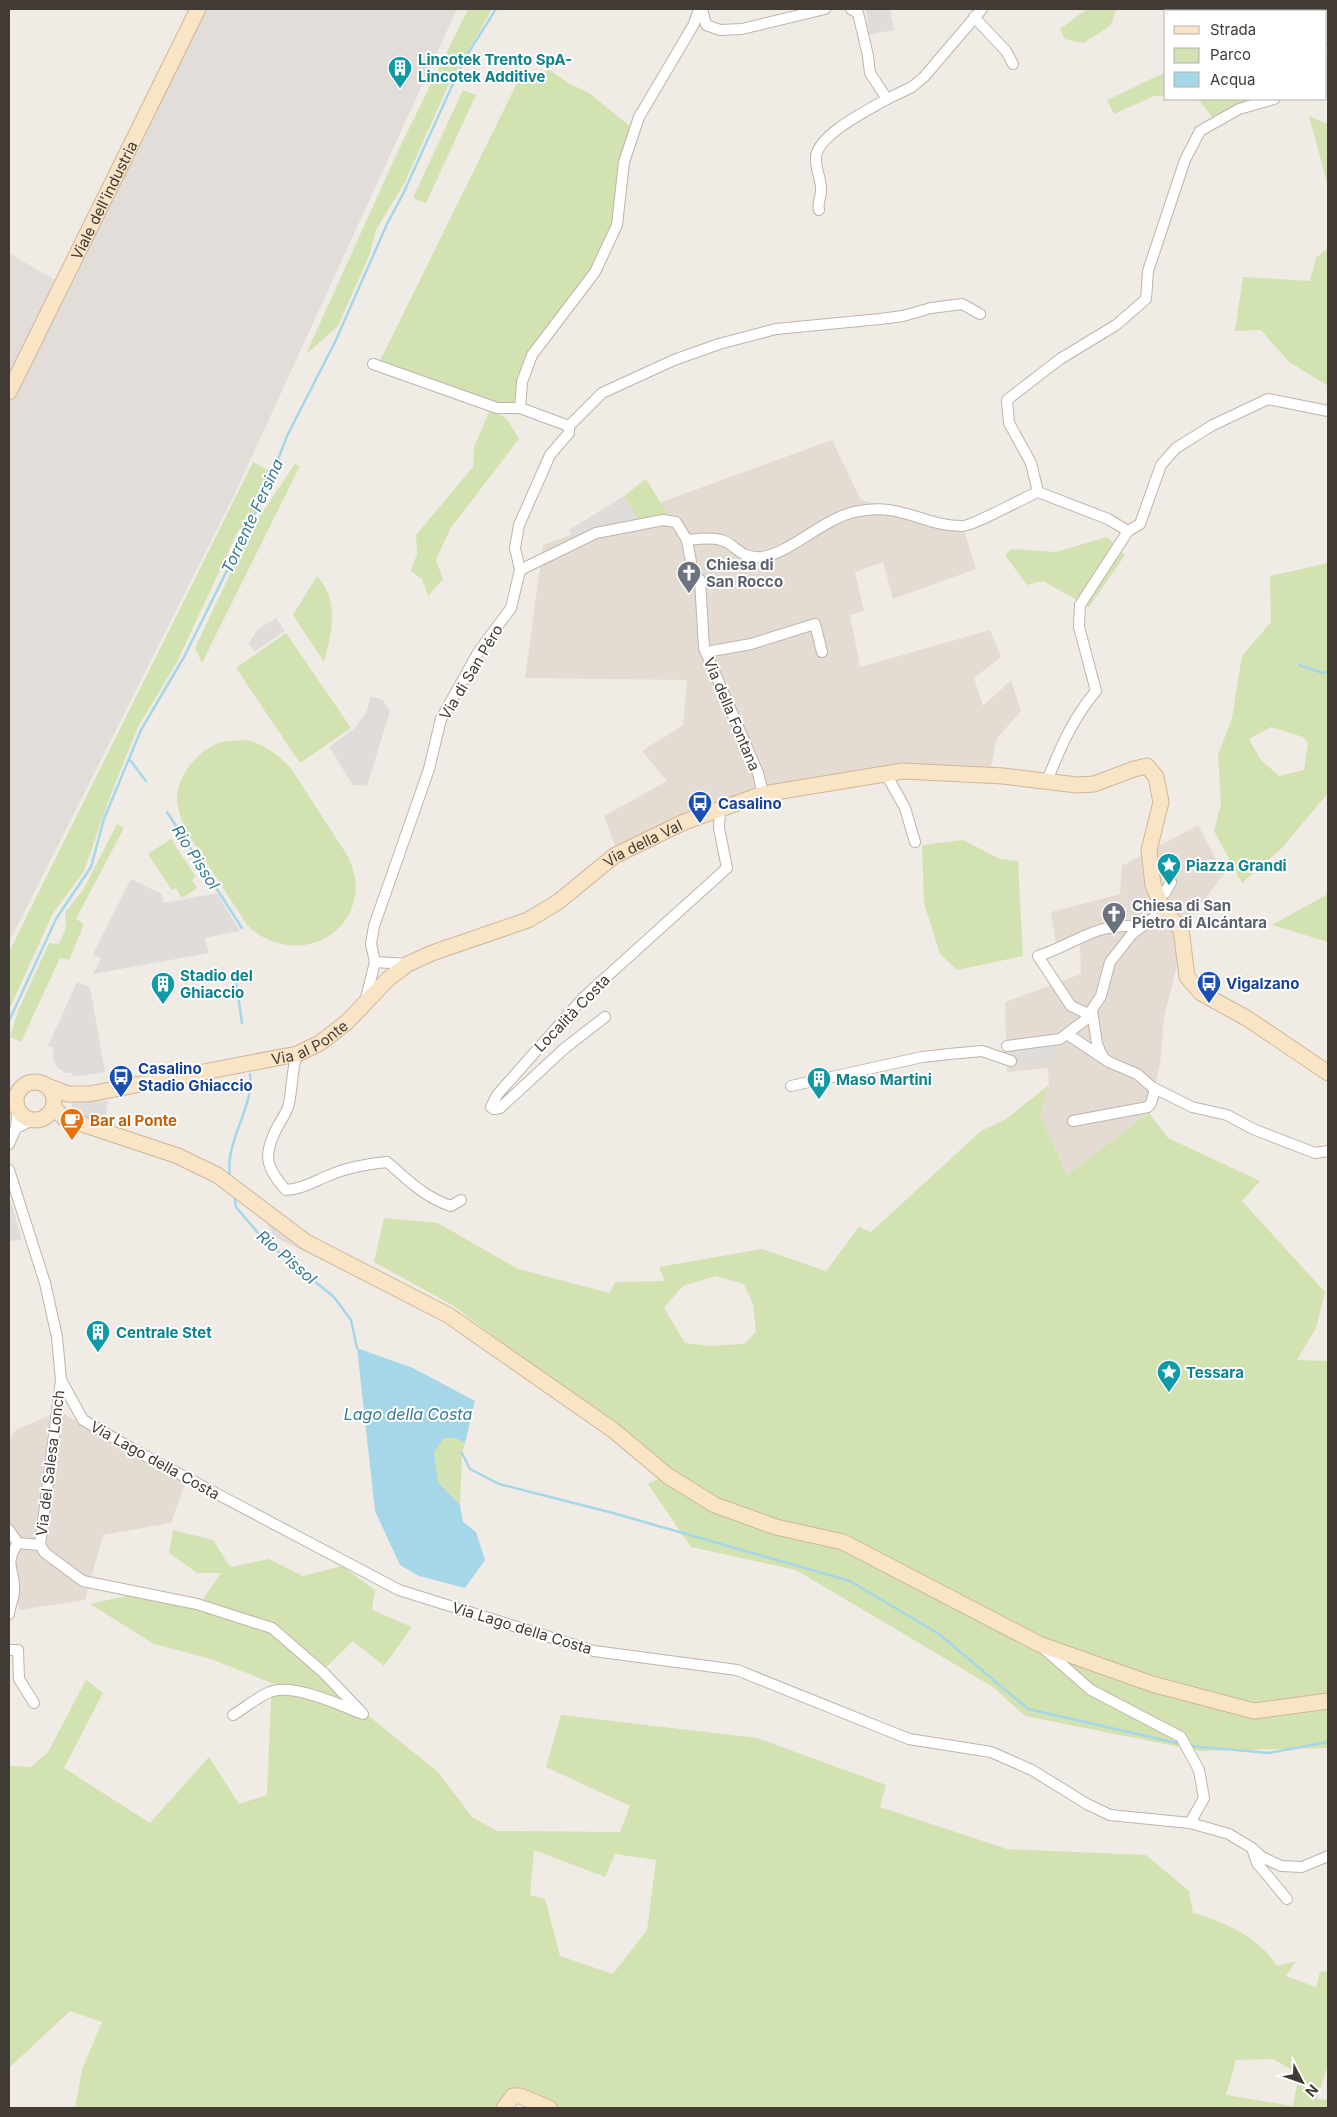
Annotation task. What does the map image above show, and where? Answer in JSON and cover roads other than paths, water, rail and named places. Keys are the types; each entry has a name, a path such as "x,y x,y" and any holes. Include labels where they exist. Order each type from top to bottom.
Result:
{"street":[{"name":"Viale dell'industria","path":"9,392 198,9"},
{"path":"701,9 706,25 720,30 742,29 825,9"},
{"path":"520,408 522,382 532,355 596,272 617,225 624,162 639,117 701,9"},
{"path":"851,9 858,13 870,73 887,99"},
{"path":"819,210 817,203 822,192 816,155 822,142 835,131 887,99 912,87 924,77 982,9"},
{"path":"974,18 1006,51 1014,64"},
{"path":"1038,492 1031,463 1009,423 1007,400 1060,360 1116,325 1146,299 1151,262 1184,160 1200,131 1239,109 1270,100"},
{"path":"520,570 515,548 520,525 550,455 569,433 570,426 602,393 674,360 719,344 776,329 880,319 962,304 980,314"},
{"path":"373,364 498,408 520,408 570,426"},
{"path":"1047,781 1065,737 1080,710 1096,690 1079,627 1080,605 1128,531 1140,524 1161,465 1176,448 1213,425 1268,399 1328,410"},
{"path":"687,540 722,540 737,551 750,556 762,557 777,552 834,518 855,512 884,508 964,527 1038,492 1108,519 1128,531"},
{"name":"Via della Fontana","path":"520,570 596,534 663,520 676,522 687,540 691,572 694,578 700,580 700,599 706,652 758,774 763,794"},
{"name":"Via di San Péro","path":"374,966 371,944 374,926 429,769 441,719 479,651 511,608 520,570"},
{"path":"706,652 751,644 816,624 822,652"},
{"name":"Via della Val","path":"408,964 432,953 528,920 558,902 614,856 684,822 763,794 903,771 1047,781 1077,786 1094,784 1134,768 1147,766 1156,777 1161,802 1149,850 1153,885 1159,901"},
{"path":"886,774 905,808 915,842"},
{"name":"Località Costa","path":"605,1017 564,1048 500,1108 494,1109 491,1106 497,1095 583,998 727,868 719,828 720,810"},
{"path":"1090,1012 1070,1006 1038,956 1105,927 1123,925 1139,927 1148,924 1171,882"},
{"path":"1159,901 1181,929 1188,977 1202,993 1248,1019 1328,1073"},
{"path":"1007,1046 1050,1042 1067,1034 1085,1020 1101,996 1110,962 1139,927"},
{"path":"374,966 408,964"},
{"name":"Via al Ponte","path":"47,1086 68,1094 89,1094 298,1054 320,1043 347,1022 388,979 408,964"},
{"path":"374,966 388,979"},
{"path":"365,1002 374,966"},
{"path":"1090,1012 1097,1044 1102,1056"},
{"path":"1067,1034 1109,1062 1137,1074 1155,1089 1192,1107 1227,1115 1253,1129 1299,1148 1315,1153 1328,1151"},
{"path":"791,1086 922,1057 982,1051 1011,1061"},
{"path":"298,1054 293,1067 292,1094 287,1110 268,1146 266,1156 277,1180 286,1190 300,1189 331,1174 351,1168 387,1162 414,1187 432,1200 451,1206 461,1200"},
{"path":"15,1096 32,1082 47,1086 51,1091 54,1105 60,1116 178,1156 217,1175 306,1242 448,1315 613,1430 668,1476 715,1505 776,1527 843,1542 1039,1644 1152,1684 1254,1711 1328,1701"},
{"path":"1073,1121 1148,1107 1152,1103 1155,1089"},
{"name":"Via al Ponte","path":"54,1105 68,1094"},
{"path":"15,1096 24,1116 80,1124"},
{"path":"9,1144 16,1128 15,1096"},
{"path":"16,1128 47,1116 54,1105"},
{"name":"Via del Salesa Lonch","path":"9,1170 45,1283 57,1336 61,1380 40,1545 45,1553 83,1581 197,1604 272,1628 324,1674 363,1714 328,1700 297,1691 271,1691 233,1715"},
{"name":"Via Lago della Costa","path":"61,1380 83,1420 136,1451 399,1590 594,1651 737,1670 909,1739 991,1752 1032,1770 1087,1804 1110,1815 1190,1823 1229,1834 1252,1848 1262,1858 1281,1866 1302,1867 1328,1856"},
{"path":"9,1530 18,1543"},
{"path":"18,1543 40,1545"},
{"path":"9,1614 14,1589 9,1566 11,1553 18,1543"},
{"path":"1039,1644 1091,1690 1160,1725 1182,1739 1199,1770 1204,1798 1190,1823"},
{"path":"9,1650 18,1650 19,1680 34,1703"},
{"path":"1252,1848 1257,1863 1287,1899"},
{"path":"504,2108 513,2096 520,2096 549,2108"}],"water":[{"name":"Lago della Costa","path":"357,1348 413,1368 475,1401 465,1443 455,1438 444,1438 434,1452 438,1482 460,1505 463,1522 476,1532 485,1560 465,1588 419,1576 400,1565 375,1511"}],"waterway":[{"name":"Torrente Fersina","path":"9,1021 56,919 91,867 104,819 141,730 184,657 263,498 287,436 336,340 387,224 403,194 465,58 496,9"},
{"path":"1299,665 1323,673 1328,671"},
{"name":"Rio Pissol","path":"130,760 146,781"},
{"name":"Rio Pissol","path":"167,812 242,928"},
{"name":"Rio Pissol","path":"235,975 242,1023"},
{"name":"Rio Pissol","path":"230,1177 231,1151 248,1099 250,1074"},
{"name":"Rio Pissol","path":"234,1194 236,1207 264,1240 334,1297 351,1320 357,1348"},
{"path":"462,1453 470,1469 499,1484 613,1513 850,1581 939,1634 1028,1709 1181,1744"},
{"path":"1189,1746 1269,1753 1328,1742"}],"place":[{"name":"Lincotek Trento SpA- Lincotek Additive","path":"400,89"},
{"name":"Chiesa di San Rocco","path":"689,594"},
{"name":"Casalino","path":"700,824"},
{"name":"Piazza Grandi","path":"1169,886"},
{"name":"Chiesa di San Pietro di Alcántara","path":"1114,935"},
{"name":"Vigalzano","path":"1209,1004"},
{"name":"Stadio del Ghiaccio","path":"163,1005"},
{"name":"Casalino Stadio Ghiaccio","path":"121,1098"},
{"name":"Maso Martini","path":"819,1100"},
{"name":"Bar al Ponte","path":"72,1141"},
{"name":"Centrale Stet","path":"98,1353"},
{"name":"Tessara","path":"1169,1393"}]}
